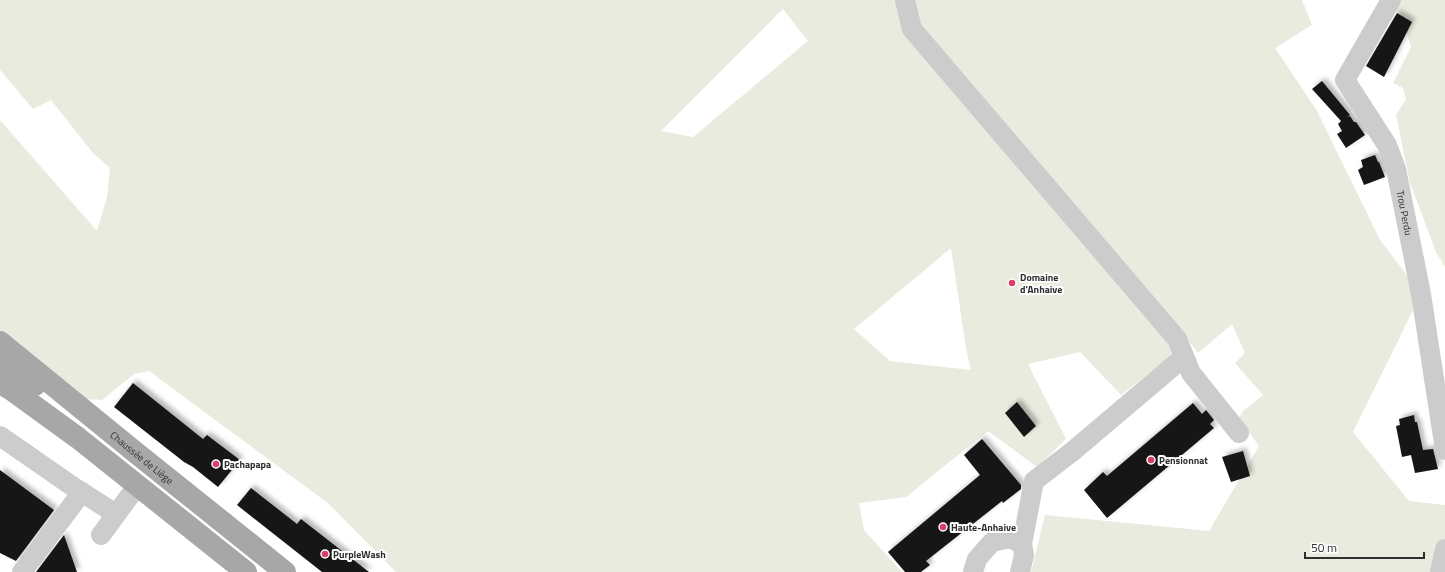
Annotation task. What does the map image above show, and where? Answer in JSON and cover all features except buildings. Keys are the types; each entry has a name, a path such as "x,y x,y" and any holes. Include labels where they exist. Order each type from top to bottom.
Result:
{"main road":[{"name":"Chaussée de Liège","path":"0,342 285,572"},
{"path":"0,363 135,452"},
{"path":"0,383 78,438 246,572"}],"street":[{"path":"905,0 912,29 1177,338 1191,373 1239,433"},
{"name":"Trou Perdu","path":"1391,0 1345,80 1387,145 1396,169 1420,294 1445,450"},
{"path":"1020,572 1024,555 1022,544 1034,481 1184,357"},
{"path":"0,436 116,514"},
{"path":"101,536 137,486"},
{"path":"22,572 82,492"},
{"path":"973,572 977,559 992,542 1010,538 1022,544"},
{"path":"1440,572 1445,549"}],"shaded area":[{"path":"0,0 1302,0 1312,25 1275,48 1317,111 1380,240 1421,294 1353,432 1409,501 1445,505 1445,572 1031,572 1045,515 1209,531 1259,446 1239,418 1243,411 1263,395 1235,363 1245,353 1232,324 1198,353 1183,333 1177,339 1170,357 1121,395 1080,352 1028,364 1066,439 1037,467 988,431 906,497 859,503 864,530 902,572 396,572 329,504 149,371 134,374 102,400 80,399 0,336 0,120 97,231 107,197 110,168 93,153 51,100 33,109 0,70","holes":["783,9 808,41 693,137 661,131","951,248 966,348 971,370 890,361 854,329"]},
{"path":"1391,0 1445,0 1445,267 1436,252 1410,183 1396,115 1406,99 1403,88 1393,83 1411,47 1402,16 1387,7"}],"place":[{"name":"Domaine d'Anhaive","path":"1012,283"},
{"name":"Pensionnat","path":"1151,460"},
{"name":"Pachapapa","path":"216,464"},
{"name":"Haute-Anhaive","path":"943,527"},
{"name":"PurpleWash","path":"325,554"}]}
